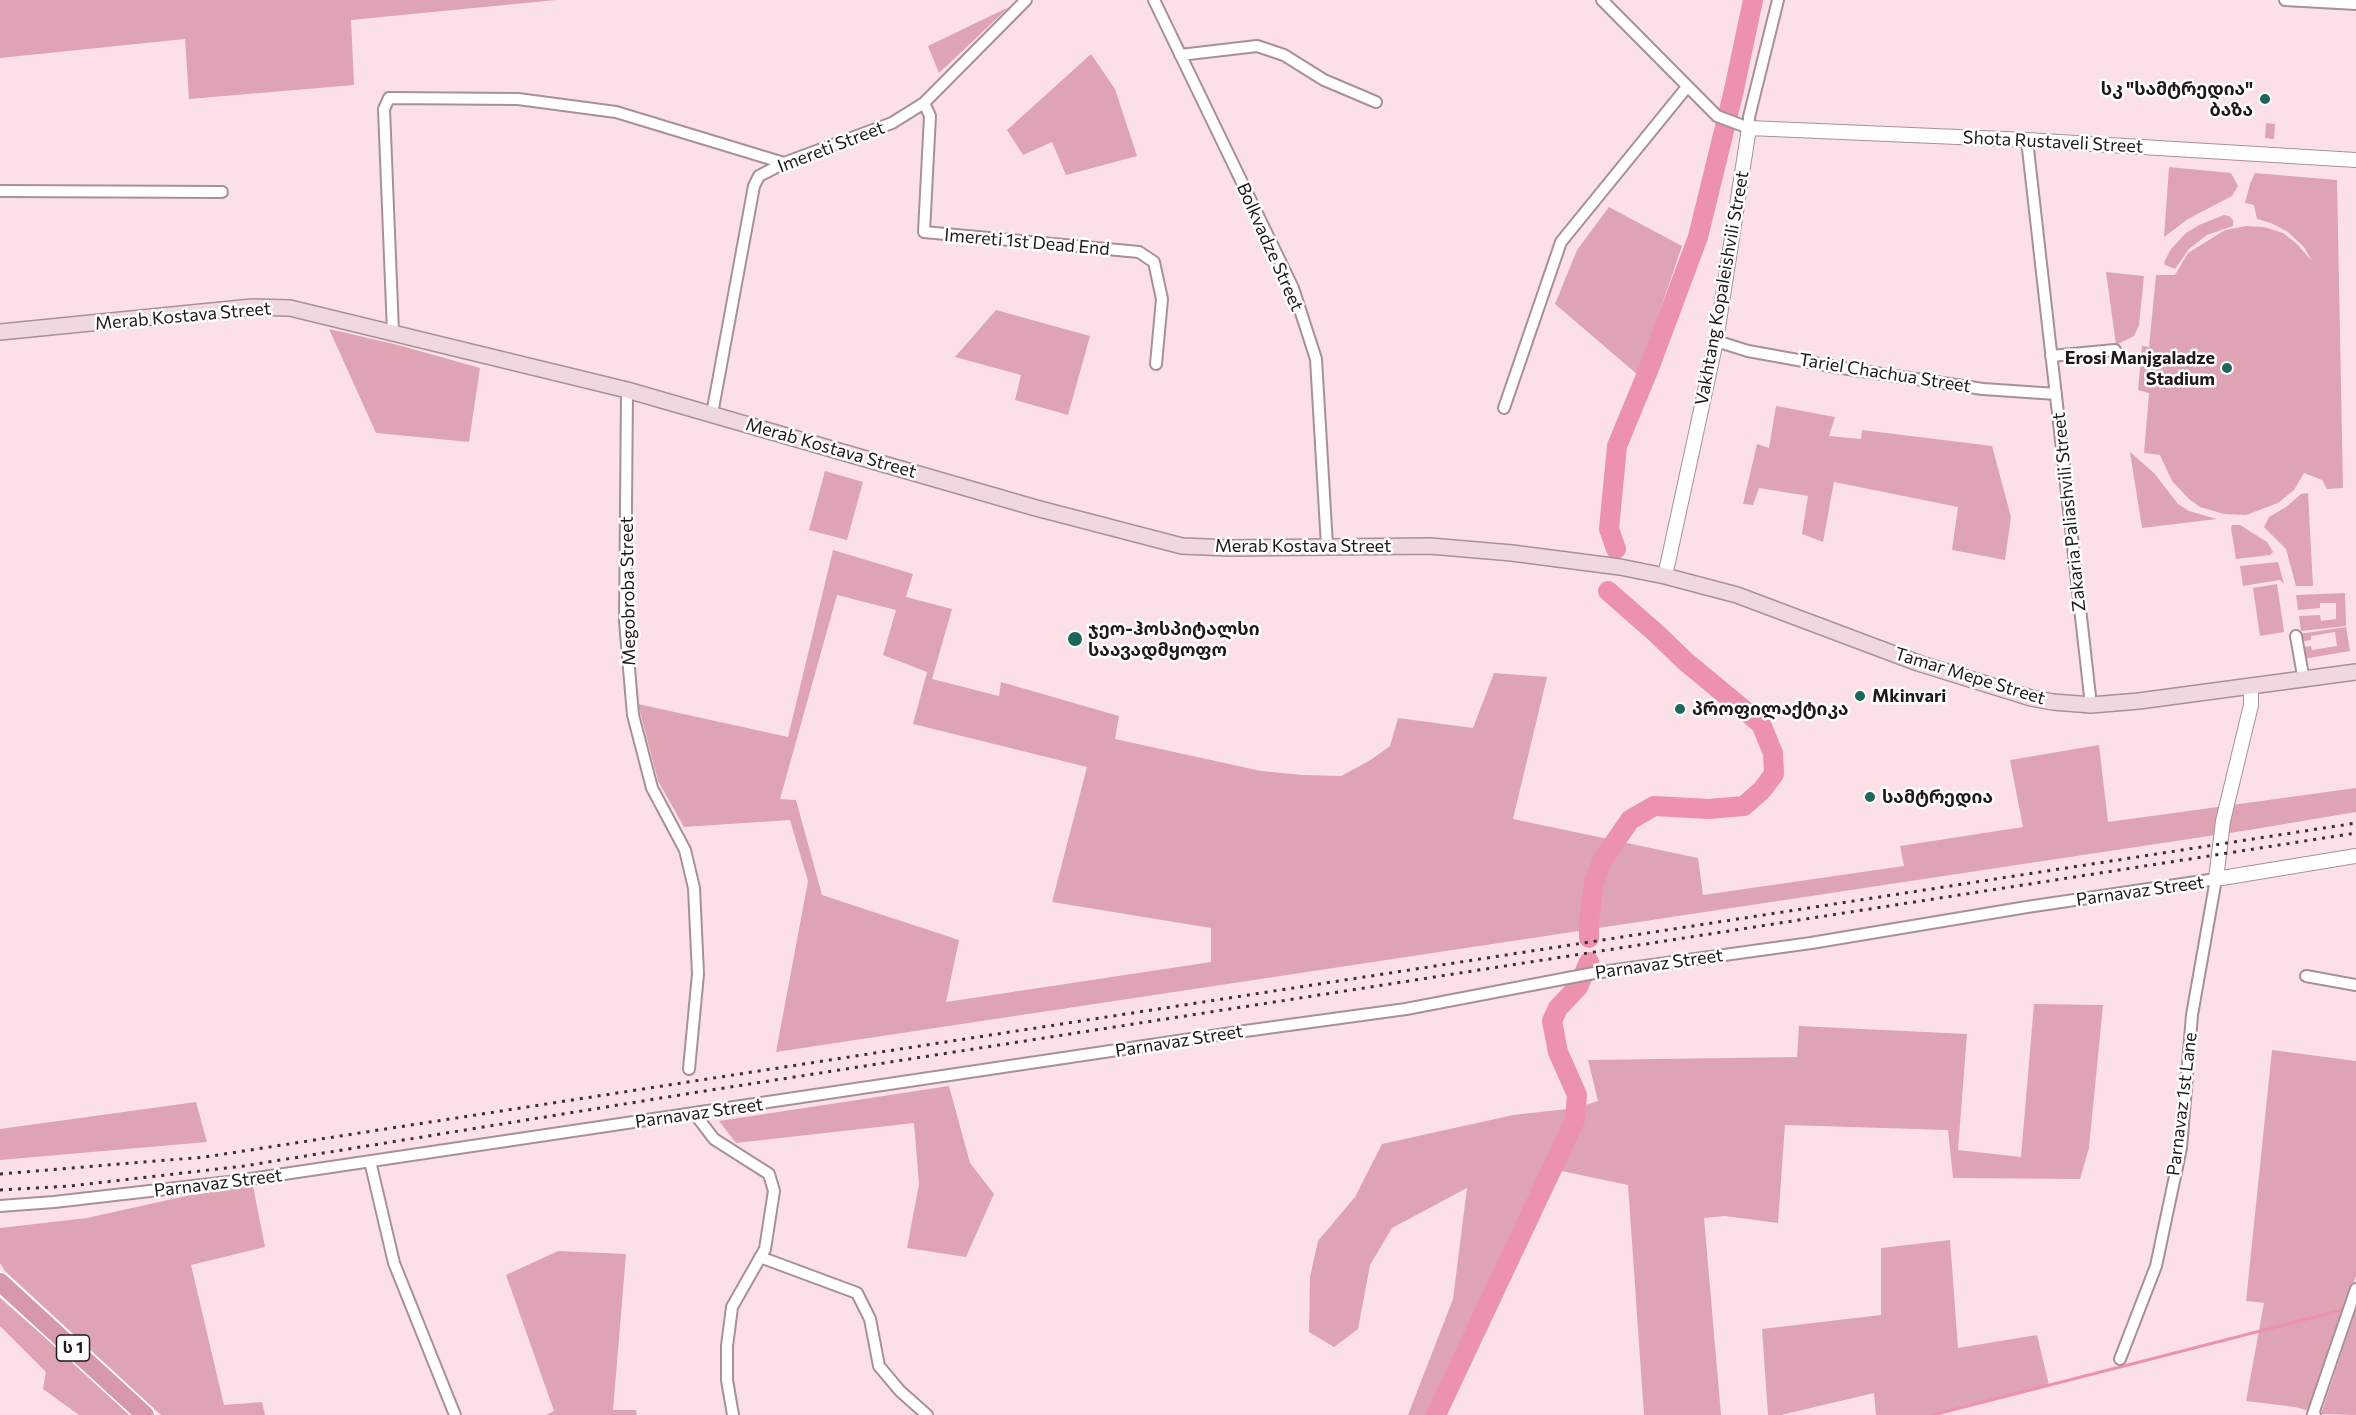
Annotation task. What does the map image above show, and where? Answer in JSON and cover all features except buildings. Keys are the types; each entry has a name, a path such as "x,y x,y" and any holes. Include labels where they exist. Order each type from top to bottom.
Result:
{"highway":[{"name":"ს 1","path":"0,1282 145,1415"}],"main road":[{"name":"Merab Kostava Street","path":"0,332 252,307 290,308 627,390 1036,508 1182,546 1230,548 1430,546 1504,552 1620,567 1665,576"},
{"name":"Tamar Mepe Street","path":"1665,576 1737,595 1918,663 2031,698 2091,705 2139,702 2356,672"}],"street":[{"name":"Imereti Street","path":"712,414 754,186 759,176 784,163 892,123 924,103 1026,0"},
{"name":"Bolkvadze Street","path":"1154,0 1293,288 1316,359 1327,546"},
{"path":"1602,0 1717,116 1749,128"},
{"name":"Vakhtang Kopaleishvili Street","path":"1665,576 1716,341 1749,117 1778,0"},
{"path":"2285,0 2356,4"},
{"path":"1180,55 1257,46 1284,55 1324,80 1376,102"},
{"path":"1504,408 1561,242 1687,87"},
{"path":"393,332 384,109 389,98 518,99 616,112 784,163"},
{"name":"Imereti 1st Dead End","path":"924,103 930,116 924,232 1139,252 1154,262 1162,299 1156,364"},
{"name":"Shota Rustaveli Street","path":"1749,128 2026,140 2356,160"},
{"name":"Zakaria Paliashvili Street","path":"2026,140 2091,705"},
{"path":"0,191 222,192"},
{"name":"Tariel Chachua Street","path":"1716,341 1748,351 1842,368 1983,389 2056,394"},
{"path":"2051,356 2115,350"},
{"name":"Megobroba Street","path":"627,390 625,622 633,715 652,788 685,850 694,888 698,974 689,1069"},
{"path":"2296,636 2304,681"},
{"path":"2216,879 2223,821 2251,705 2251,688"},
{"name":"Parnavaz Street","path":"0,1206 237,1181 1233,1032 1406,1009 1594,973 1811,943 2356,856"},
{"name":"Parnavaz 1st Lane","path":"2120,1359 2156,1266 2181,1148 2192,1015 2216,879"},
{"path":"2306,976 2356,985"},
{"path":"695,1114 714,1139 769,1174 774,1191 765,1249 732,1307 727,1346 727,1380 733,1415"},
{"path":"370,1161 394,1263 455,1415"},
{"path":"760,1257 857,1293 870,1319 879,1366 900,1391 927,1415"},
{"path":"2315,1415 2313,1414 2356,1289"}],"shaded area":[{"path":"0,0 556,0 351,20 354,85 189,99 185,39 0,58"},
{"path":"1009,7 939,73 928,46"},
{"path":"1091,54 1115,89 1137,156 1066,175 1052,142 1023,155 1007,130"},
{"path":"2266,123 2275,124 2274,139 2265,138"},
{"path":"2169,167 2231,173 2238,186 2232,196 2188,219 2164,237"},
{"name":"Erosi Manjgaladze Stadium","path":"2255,173 2337,180 2343,488 2327,489 2322,480 2304,473 2294,490 2278,503 2246,515 2224,514 2200,507 2189,499 2172,481 2160,455 2144,453 2149,393 2138,390 2142,346 2149,347 2156,275 2175,275 2188,253 2225,230 2246,226 2264,227 2283,233 2296,243 2312,261 2304,247 2288,232 2257,219 2254,205 2245,203"},
{"path":"1609,207 1682,246 1638,375 1555,304 1577,250"},
{"path":"2224,215 2233,220 2233,226 2207,235 2189,249 2175,269 2165,265 2164,262 2171,249 2186,233"},
{"path":"2106,272 2144,276 2139,325 2134,336 2116,345"},
{"path":"996,310 1090,336 1068,415 1015,400 1021,375 955,357"},
{"path":"329,329 480,368 469,442 376,433"},
{"path":"1776,406 1835,417 1829,436 1861,439 1862,430 1992,446 2011,517 2005,560 1952,550 1958,507 1834,482 1823,542 1802,534 1808,496 1759,488 1753,505 1743,504 1757,444 1769,448"},
{"path":"2130,452 2154,473 2178,504 2189,511 2217,519 2142,528"},
{"path":"825,471 863,482 847,540 809,530"},
{"path":"2308,493 2313,586 2296,586 2286,549 2264,527 2269,517 2286,507 2301,494"},
{"path":"2232,525 2240,525 2267,542 2273,552 2270,555 2236,559"},
{"path":"833,550 913,574 906,597 952,609 932,679 999,696 1001,682 1119,716 1115,739 1261,771 1341,776 1369,761 1390,746 1398,718 1473,728 1494,673 1547,677 1513,819 1698,858 1703,895 1904,866 1900,846 2023,827 2010,760 2099,745 2108,822 2356,788 2356,812 776,1052 808,881 790,820 684,827 658,781 638,704 788,737","holes":["837,595 896,610 883,655 927,672 913,724 1087,767 1052,902 1211,928 1211,962 946,1002 959,940 822,895 796,800 780,799"]},
{"path":"2278,562 2284,584 2280,580 2243,586 2240,566"},
{"path":"2277,584 2284,632 2260,636 2253,588"},
{"path":"2345,593 2346,626 2301,631 2299,616 2320,615 2321,621 2336,619 2336,603 2320,603 2320,608 2298,610 2296,595"},
{"path":"2346,627 2350,651 2303,659 2301,647 2311,646 2312,650 2337,646 2335,632 2311,636 2311,640 2301,642 2299,634"},
{"path":"2034,1004 2103,1005 2089,1148 2080,1179 1953,1178 1948,1130 1785,1125 1778,1223 1725,1216 1704,1218 1721,1415 1644,1415 1628,1185 1552,1169 1436,1415 1408,1415 1453,1299 1467,1188 1392,1228 1370,1265 1358,1329 1334,1347 1309,1332 1310,1277 1318,1241 1355,1197 1382,1144 1513,1115 1576,1108 1598,1101 1588,1060 1797,1057 1799,1026 1967,1034 1958,1150 2021,1157"},
{"path":"2272,1050 2356,1061 2356,1276 2309,1411 2246,1401 2264,1303 2246,1301"},
{"path":"949,1086 970,1163 994,1194 966,1257 907,1248 919,1184 914,1123 736,1143 719,1121"},
{"path":"196,1102 207,1142 0,1160 0,1129"},
{"path":"253,1186 265,1247 191,1265 224,1405 262,1402 265,1415 161,1415 5,1271 0,1263 0,1228 87,1218 186,1196"},
{"path":"1950,1240 1958,1348 2037,1335 2049,1385 1933,1415 1876,1415 1874,1393 1781,1415 1768,1415 1762,1329 1881,1315 1881,1248"},
{"path":"558,1251 626,1254 613,1410 636,1410 637,1415 546,1415 554,1411 506,1275"},
{"path":"0,1298 134,1415 79,1415 43,1389 46,1372 0,1326"},
{"path":"2356,1310 2356,1415 2321,1414"}],"waterway":[{"path":"1616,549 1609,529 1617,446 1648,371 1698,237 1734,90 1753,0"},
{"path":"1589,938 1594,883 1602,861 1630,820 1654,806 1709,809 1744,806 1762,790 1774,774 1773,753 1761,724 1685,661 1608,591"},
{"path":"1436,1415 1575,1120 1577,1095 1558,1052 1552,1021 1558,1008 1578,987 1589,962"},
{"path":"1933,1415 2346,1309"}],"railway":[{"path":"0,1174 205,1157 2356,823"},
{"path":"0,1190 70,1186 244,1166 692,1093 2356,833"}],"place":[{"name":"სკ \"სამტრედია\" ბაზა","path":"2265,99"},
{"name":"Erosi Manjgaladze Stadium","path":"2227,368"},
{"name":"ჯეო-ჰოსპიტალსი საავადმყოფო","path":"1075,639"},
{"name":"Mkinvari","path":"1860,696"},
{"name":"პროფილაქტიკა","path":"1680,709"},
{"name":"სამტრედია","path":"1870,797"}]}
